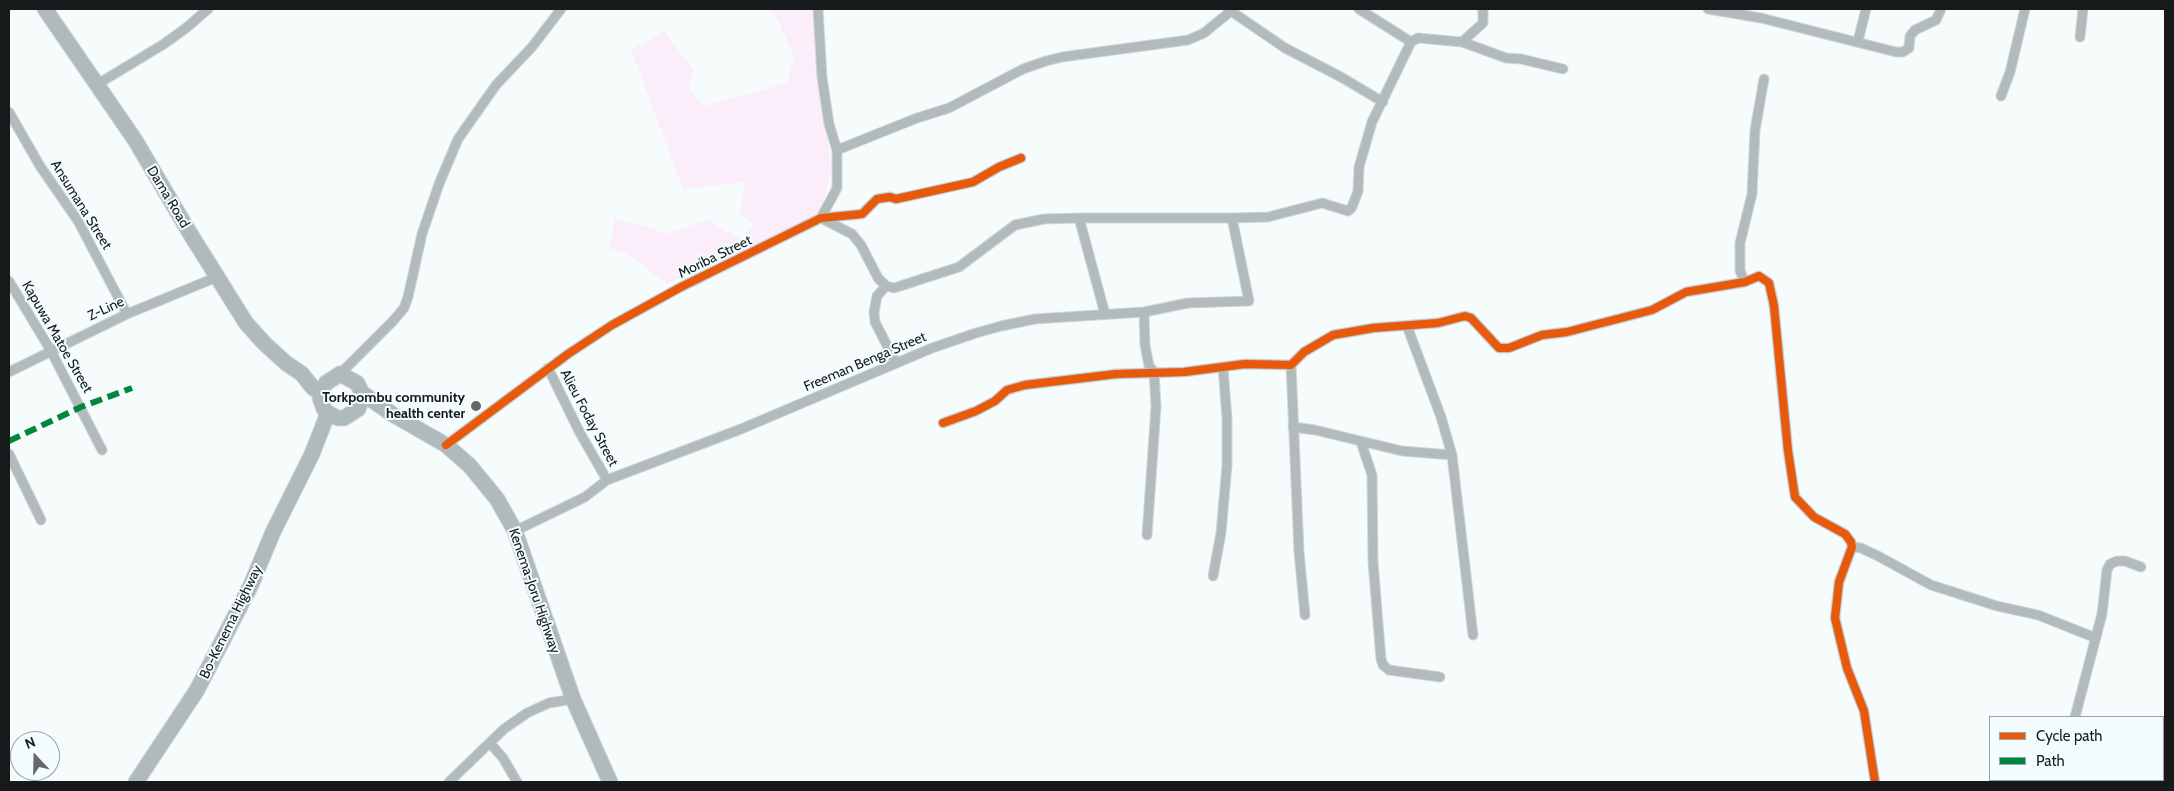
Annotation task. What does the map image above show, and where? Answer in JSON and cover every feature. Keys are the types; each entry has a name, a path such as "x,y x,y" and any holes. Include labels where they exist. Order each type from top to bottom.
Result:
{"highway":[{"name":"Dama Road","path":"45,9 135,140 246,323 265,344 302,374 313,388 321,393"},
{"path":"302,374 336,377 352,379 362,393 362,399 358,410 349,416 333,416 321,404 321,393 336,377"},
{"name":"Kenema-Joru Highway","path":"362,393 392,414 446,445 485,483 497,499 515,531 573,698 610,782"},
{"name":"Kenema-Joru Highway","path":"358,410 392,414"},
{"name":"Bo-Kenema Highway","path":"136,782 197,690 251,585 274,532 312,454 333,416"}],"street":[{"path":"96,85 186,28 208,9"},
{"path":"336,377 394,321 404,308 422,234 439,184 458,139 476,110 496,85 532,47 561,9"},
{"path":"818,9 822,77 829,124 837,150 837,188 821,218 852,234 861,245 878,278 886,286 894,288 959,267 1015,224 1044,219 1268,217 1322,203 1348,211 1355,202 1359,166 1372,122 1411,42 1418,38 1462,42 1506,58 1521,59 1563,69"},
{"path":"1359,9 1411,42"},
{"path":"1462,42 1483,23 1483,9"},
{"path":"1708,9 1761,18 1903,52 1909,48 1910,36 1915,30 1936,20 1941,9"},
{"path":"1858,41 1866,9"},
{"path":"2001,96 2010,72 2025,9"},
{"path":"2080,37 2083,9"},
{"path":"837,150 917,118 949,108 1023,69 1046,61 1062,57 1077,57 1188,40 1204,33 1230,10 1285,48 1341,77 1383,102"},
{"path":"1745,282 1740,271 1740,242 1752,194 1755,130 1764,79"},
{"name":"Ansumana Street","path":"9,112 40,166 78,221 126,314"},
{"name":"Moriba Street","path":"446,445 548,368 644,306 821,218 862,214 877,199 890,197 896,199 973,182 1021,158"},
{"path":"1079,218 1105,314"},
{"name":"Freeman Benga Street","path":"515,531 585,497 607,480 749,426 932,348 1001,326 1035,319 1144,312 1188,303 1249,301 1232,218"},
{"path":"942,423 976,411 994,401 1007,390 1016,388 1107,375 1223,368 1245,364 1291,365 1304,352 1334,335 1373,328 1438,323 1465,316 1472,318 1498,348 1509,348 1533,338 1567,332 1652,310 1686,292 1745,282 1759,276 1769,283 1772,292 1788,451 1795,496 1814,517 1845,534 1849,538 1852,547 1839,582 1836,618 1847,668 1864,712 1876,782"},
{"name":"Z-Line","path":"9,372 126,314 217,277"},
{"name":"Kapuwa Matoe Street","path":"9,281 51,351 102,450"},
{"path":"886,286 877,296 874,312 875,322 896,363"},
{"path":"1144,312 1145,345 1149,366 1154,372 1156,432 1147,535"},
{"path":"1407,326 1441,417 1452,455 1473,635"},
{"path":"1291,365 1299,552 1305,615"},
{"name":"Alieu Foday Street","path":"548,368 580,433 607,480"},
{"path":"1213,576 1221,533 1227,465 1227,418 1223,368"},
{"path":"1293,427 1402,450 1452,455"},
{"path":"1361,442 1372,475 1373,562 1381,659 1389,670 1440,677"},
{"path":"9,454 41,520"},
{"path":"1852,547 1861,548 1878,556 1931,585 1996,606 2038,615 2096,638"},
{"path":"2076,716 2102,614 2107,570 2110,564 2125,561 2141,567"},
{"path":"449,782 504,729 527,713 549,703 573,698"},
{"path":"490,742 503,758 517,782"}],"shaded area":[{"path":"766,9 815,9 831,172 821,214 667,284 627,253 609,248 615,219 648,227 665,234 707,220 742,240 753,223 740,213 745,182 683,189 631,50 665,31 694,72 688,88 704,106 787,83 794,56 776,16"}],"marked path":[{"path":"9,441 81,407 132,388"}],"cycle path":[{"path":"446,445 568,354 612,325 681,287 821,218 862,214 877,199 890,197 896,199 973,182 999,167 1021,158"},
{"path":"943,423 976,411 995,401 1007,390 1025,385 1116,374 1184,372 1245,364 1291,365 1304,352 1333,335 1373,328 1438,323 1465,316 1471,318 1499,348 1509,348 1542,335 1567,332 1652,310 1686,292 1745,282 1759,276 1769,283 1774,306 1788,451 1795,497 1814,517 1845,534 1851,542 1852,547 1839,582 1835,618 1847,668 1864,711 1875,782"}],"place":[{"name":"Torkpombu community health center","path":"476,406"}]}
